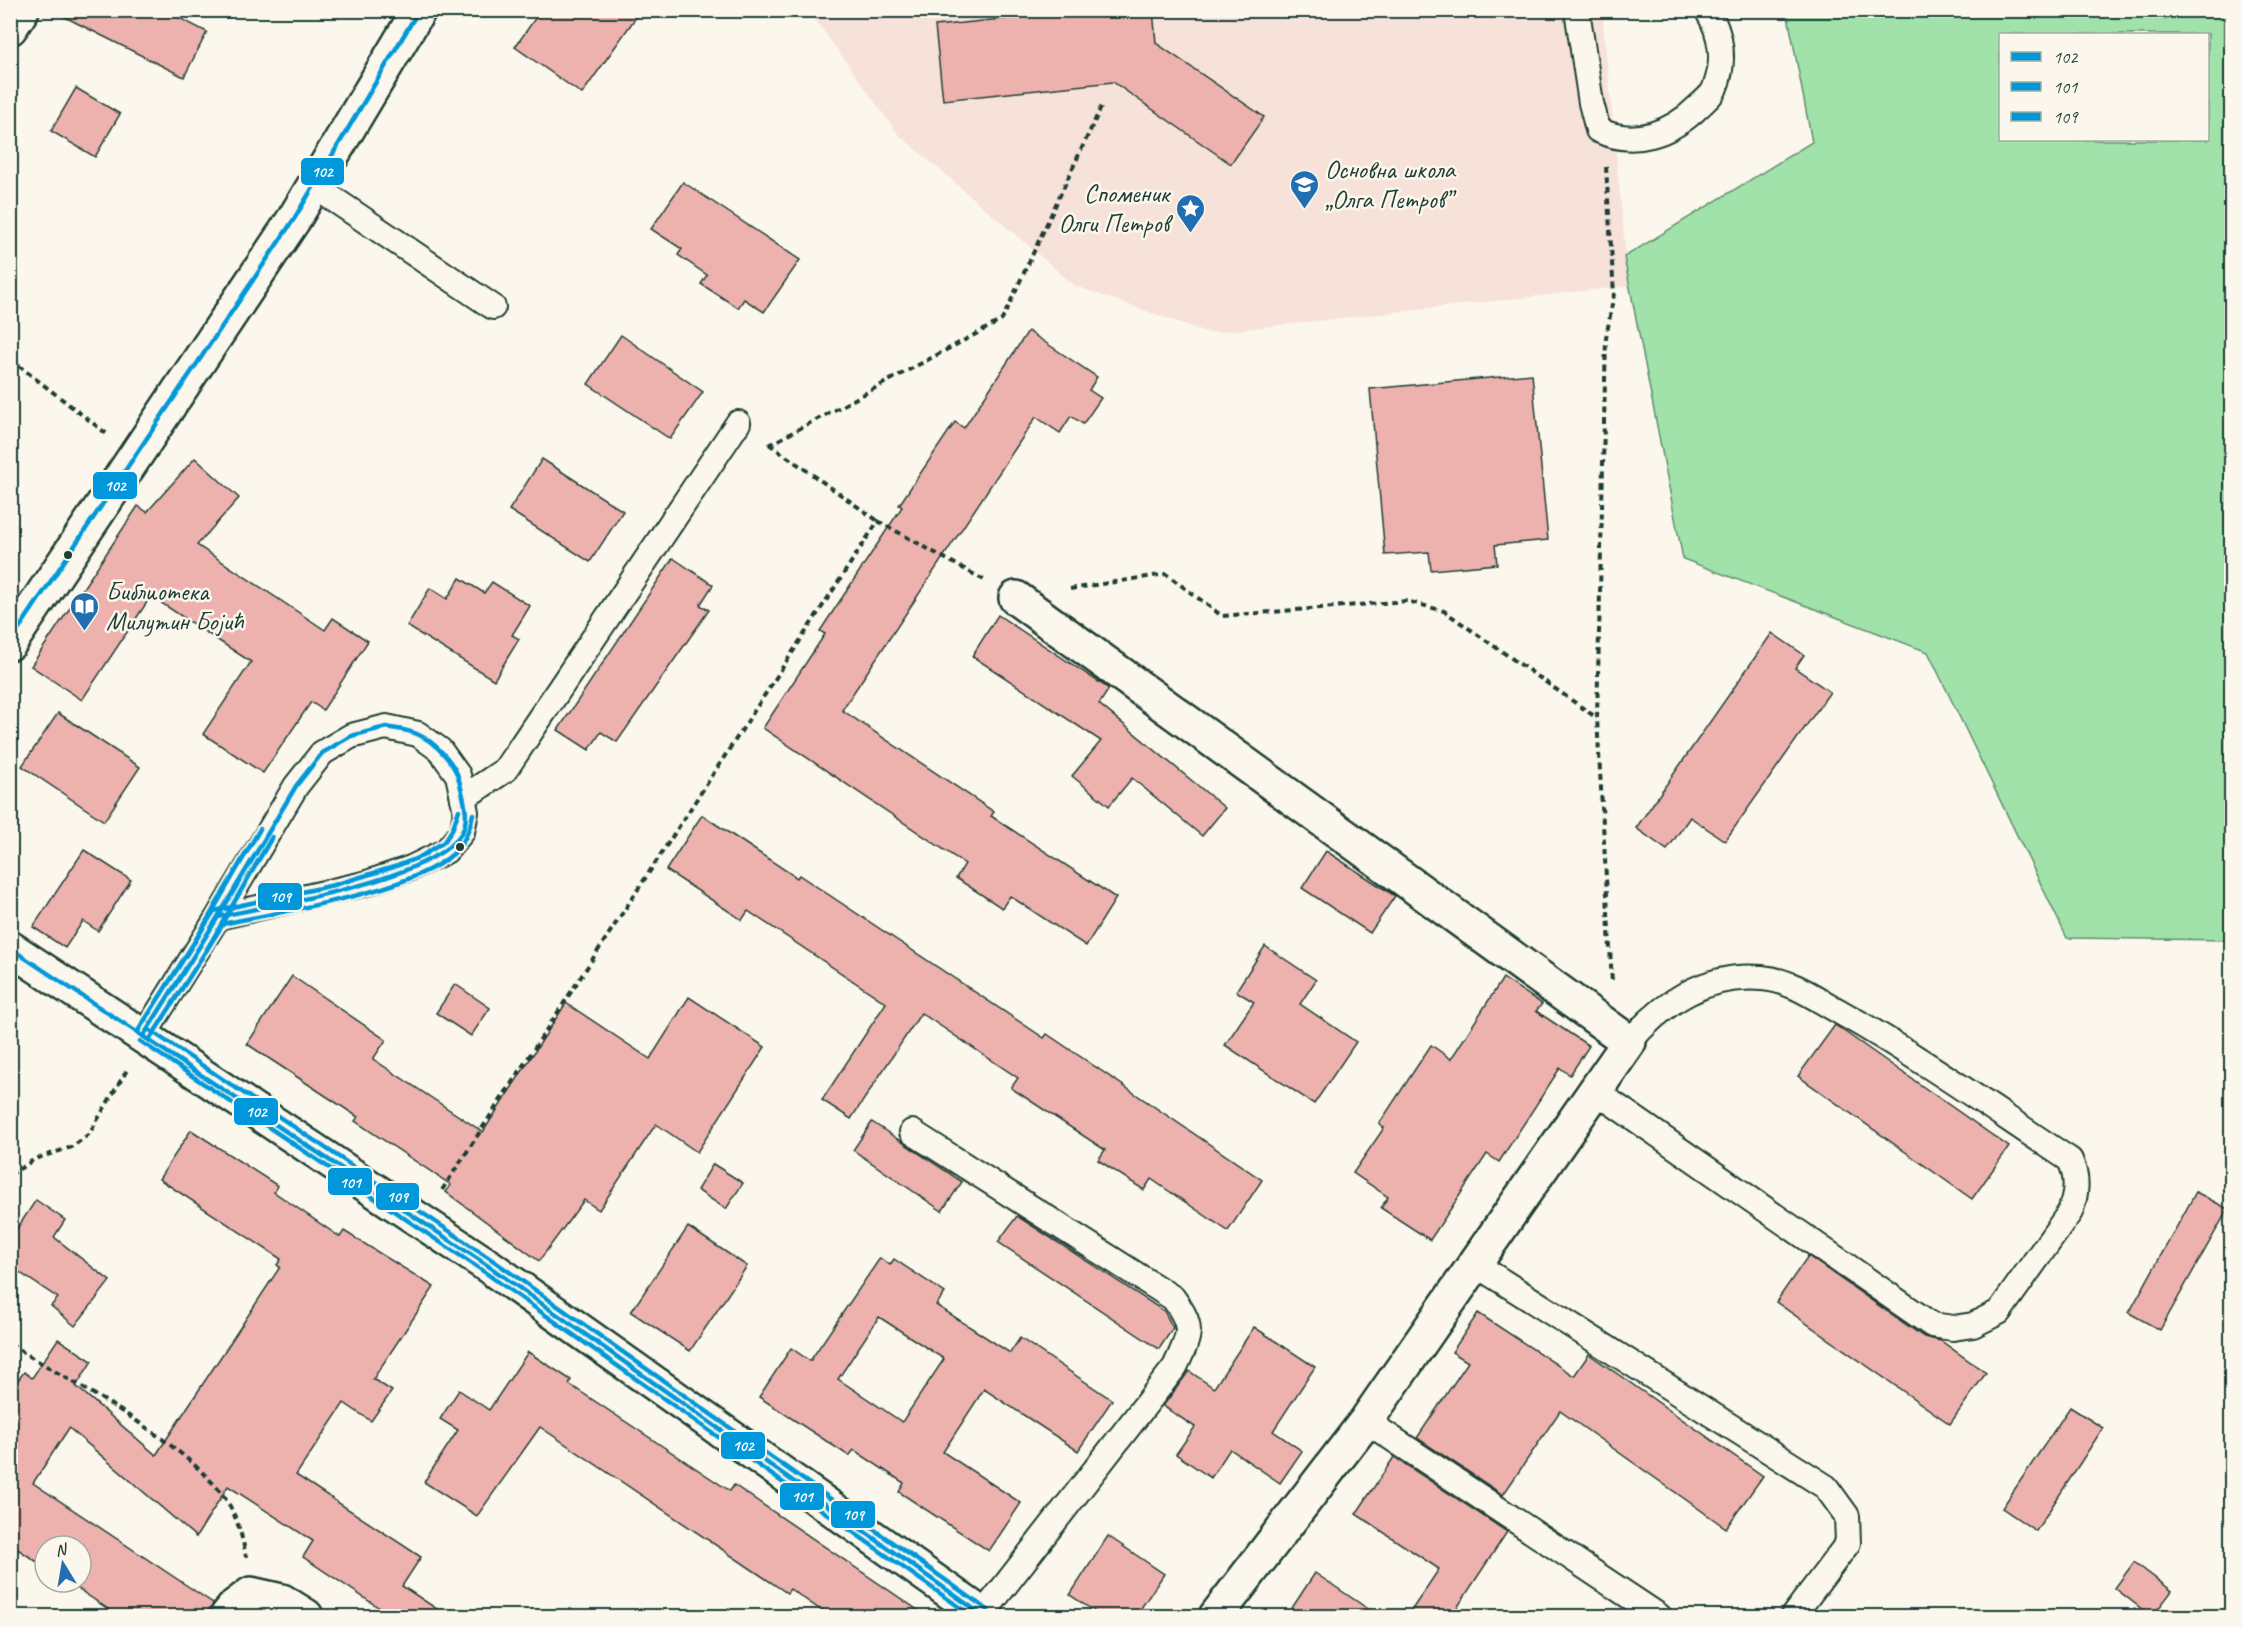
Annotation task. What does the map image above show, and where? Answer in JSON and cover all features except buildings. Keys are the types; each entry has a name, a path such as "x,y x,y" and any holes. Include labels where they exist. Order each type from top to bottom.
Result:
{"street":[{"path":"10,28 22,10"},
{"path":"10,643 314,186 419,10"},
{"path":"1016,598 1622,1037 1595,1091 1366,1421 1216,1617"},
{"path":"10,948 422,1221 983,1616"},
{"path":"228,1617 235,1606 251,1594 282,1601 306,1617"}],"lane":[{"path":"1577,10 1590,103 1598,130 1622,138 1645,138 1666,131 1692,113 1714,91 1723,52 1715,23 1707,10"},
{"path":"314,186 493,307"},
{"path":"463,798 505,770 738,423"},
{"path":"144,1035 219,918 296,786 322,753 351,736 386,727 418,734 440,750 458,775 466,812 462,832 446,850 411,868 364,884 219,918"},
{"path":"1595,1091 1932,1325 1953,1328 1972,1325 1999,1312 2070,1212 2075,1200 2075,1172 2070,1160 1885,1038 1785,981 1739,977 1694,989 1669,1002 1622,1037"},
{"path":"912,1132 1173,1298 1186,1315 1190,1335 1175,1367 983,1616"},
{"path":"1474,1264 1826,1488 1847,1516 1848,1543 1793,1617"},
{"path":"1366,1421 1659,1617"}],"path":[{"path":"770,445 1002,320 1102,105"},
{"path":"1598,130 1607,171 1614,294 1606,338 1597,718 1622,1037"},
{"path":"10,359 136,456"},
{"path":"738,423 878,521 1016,598 1166,574 1222,616 1407,601 1444,611 1597,718"},
{"path":"422,1221 878,521"},
{"path":"10,1175 35,1159 72,1147 89,1134 144,1035"},
{"path":"10,1344 175,1448 221,1492 242,1531 251,1594"}],"shaded area":[{"name":"Основна школа „Олга Петров”","path":"809,11 1602,11 1629,286 1209,333 1075,286 898,134"}],"green space":[{"path":"1787,11 2231,11 2231,940 2067,938 1928,652 1683,559 1624,257 1812,142"}],"transit line":[{"name":"102","path":"10,642 294,219 419,10"},
{"name":"102","path":"386,727 424,737 437,747 453,767 457,773 466,814 461,834 444,851 418,865 385,877 349,888 218,917 296,786 322,753 351,736 386,727"},
{"name":"109","path":"138,1031 214,911 334,885 420,857 444,842 452,830 459,810"},
{"name":"101","path":"150,1039 223,924 344,899 407,880 433,868 453,854 466,836 473,814"},
{"name":"109","path":"194,943 260,829"},
{"name":"101","path":"206,951 272,837"},
{"name":"102","path":"144,1035 218,917"},
{"name":"102","path":"10,948 487,1265 984,1616"},
{"name":"109","path":"148,1029 491,1259 988,1610"},
{"name":"101","path":"140,1041 483,1271 972,1616"}],"place":[{"name":"Основна школа „Олга Петров”","path":"1304,210"},
{"name":"Споменик Олги Петров","path":"1190,234"},
{"name":"Библиотека Милутин Бојић","path":"85,632"}]}
